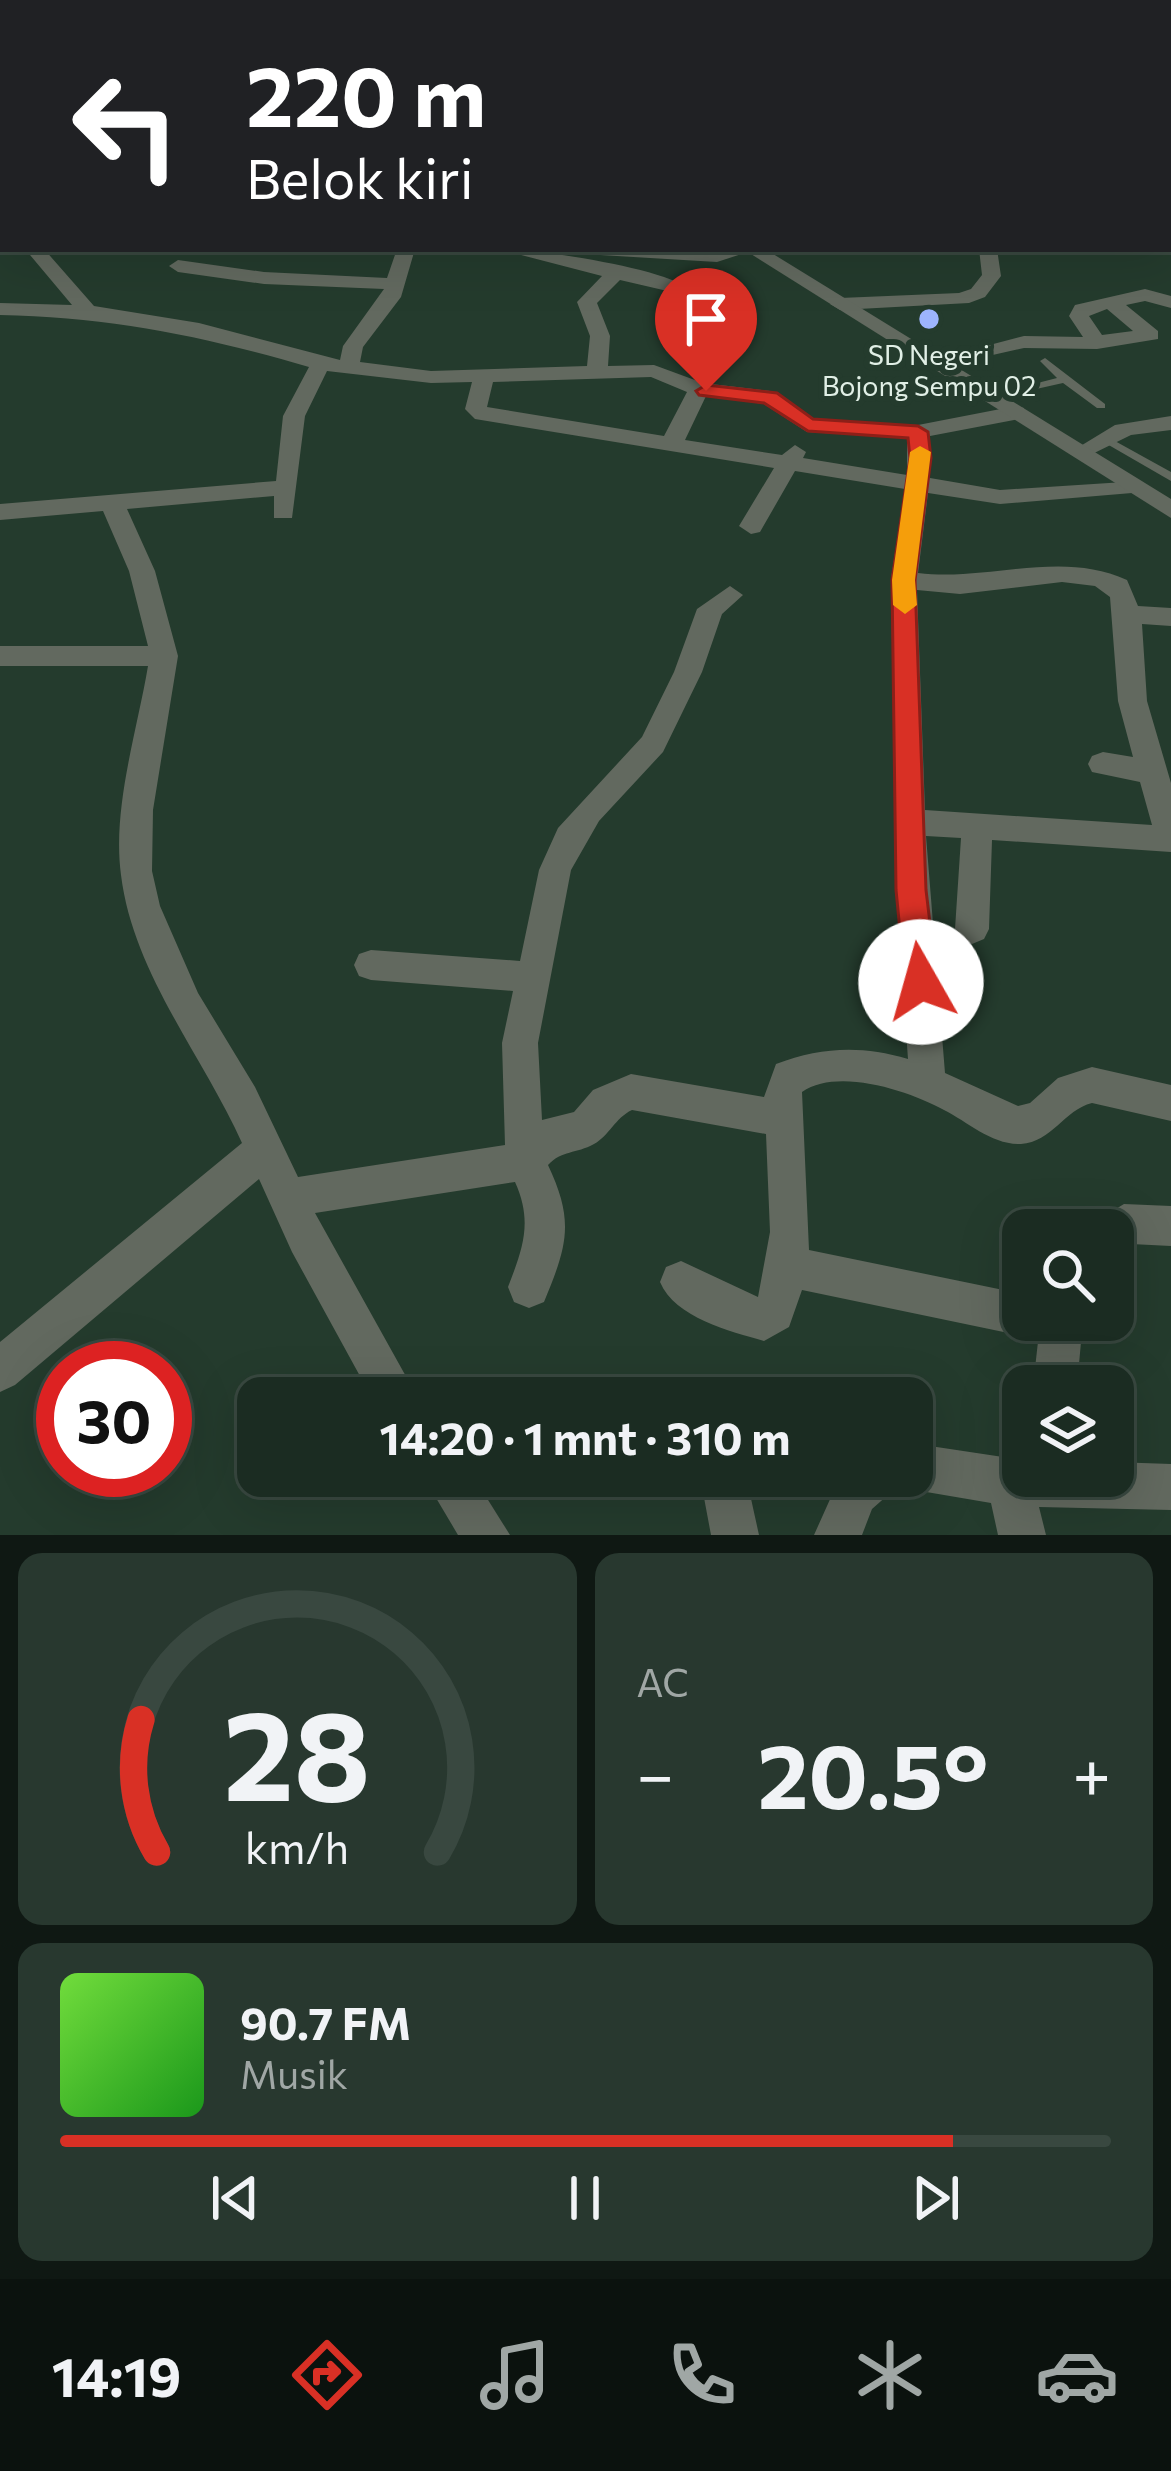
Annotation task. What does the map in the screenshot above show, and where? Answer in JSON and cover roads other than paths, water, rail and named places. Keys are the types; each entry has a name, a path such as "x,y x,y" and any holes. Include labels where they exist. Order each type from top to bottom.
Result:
{"street":[{"path":"37,252 88,311"},
{"path":"350,365 353,346 388,303 405,252"},
{"path":"522,252 676,287"},
{"path":"650,252 717,256 736,252"},
{"path":"755,252 1171,510"},
{"path":"841,304 970,296 992,276 988,252"},
{"path":"178,266 264,278 395,284"},
{"path":"597,372 600,336 587,302 618,271"},
{"path":"1097,343 1078,313 1152,296 1171,302"},
{"path":"133,320 148,299"},
{"path":"1135,299 1158,312 1151,335"},
{"path":"1112,304 1151,335"},
{"path":"0,309 88,311 200,329 322,364 372,372 484,376 660,372 699,389 770,398 808,425 918,432 1016,412"},
{"path":"935,362 1024,342 1097,343 1151,335"},
{"path":"0,512 284,501 295,399 322,364"},
{"path":"484,376 477,411 784,464 1014,498 1132,487"},
{"path":"672,443 699,389"},
{"path":"500,442 520,416"},
{"path":"1080,453 1148,421 1170,422"},
{"path":"751,526 808,425"},
{"path":"918,432 920,458 904,580 910,822 928,1084"},
{"path":"112,505 142,571 164,656 138,810 136,871 142,906 184,1004 383,1377"},
{"path":"904,580 965,585 1025,575 1103,579 1118,586 1127,614 1131,686 1171,839 910,822"},
{"path":"529,1287 548,1238 543,1199 525,1162 520,1043 555,870 569,837 653,744 688,672 710,609 730,596"},
{"path":"1127,614 1171,617"},
{"path":"0,656 164,656"},
{"path":"1103,764 1151,772"},
{"path":"972,929 977,823"},
{"path":"371,965 531,977"},
{"path":"681,1282 724,1308 764,1320 778,1306 786,1266 786,1083 803,1070 860,1066 928,1084 998,1120 1023,1126 1036,1122 1080,1087 1117,1087 1171,1102"},
{"path":"288,1198 525,1162 548,1137 585,1129 606,1103 631,1092 784,1119"},
{"path":"0,1370 265,1149"},
{"path":"1134,1224 1171,1226"},
{"path":"786,1266 1002,1311"},
{"path":"933,1469 1002,1476"},
{"path":"1134,1485 1171,1487"},
{"path":"460,1497 486,1535"},
{"path":"727,1497 735,1535"},
{"path":"838,1535 854,1497"},
{"path":"1022,1535 1035,1497"}],"lane":[{"path":"1045,362 1101,406"},
{"path":"991,396 1065,379"},
{"path":"1104,438 1171,477"}],"place":[{"name":"SD Negeri Bojong Sempu 02","path":"929,319"}]}
